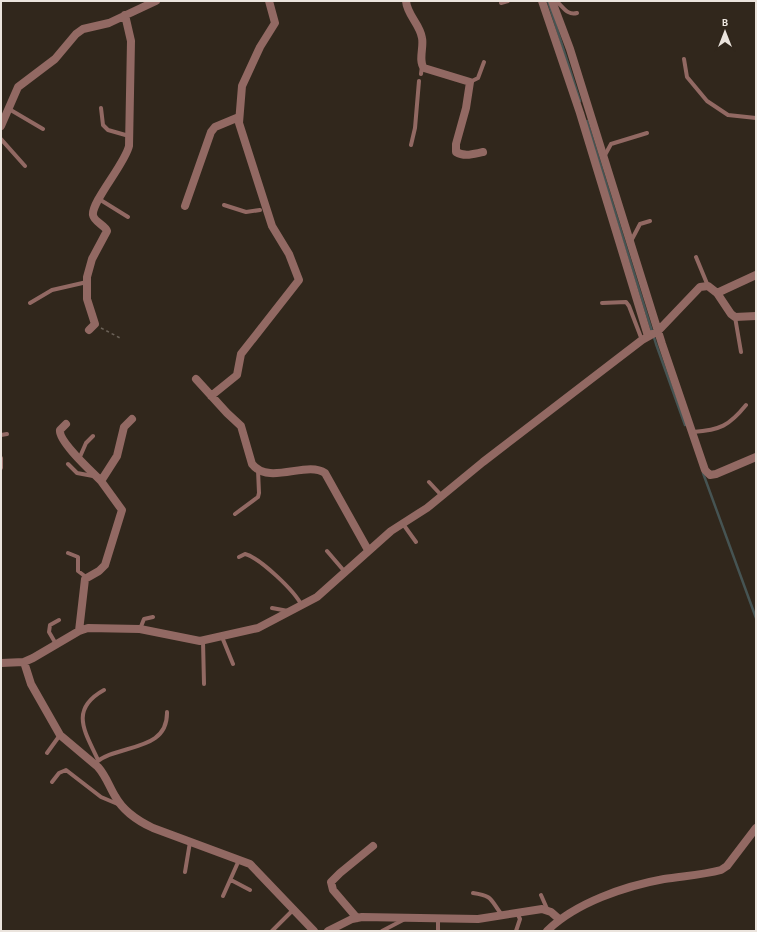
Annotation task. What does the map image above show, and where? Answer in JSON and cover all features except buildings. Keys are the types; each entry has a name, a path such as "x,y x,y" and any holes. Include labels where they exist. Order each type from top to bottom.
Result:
{"street":[{"path":"1,126 18,87 55,58 76,34 83,29 104,25 156,1"},
{"path":"211,396 237,375 241,354 299,280 289,254 263,210 239,117 242,86 260,47 275,23 269,1"},
{"path":"406,1 408,12 422,37 421,70 424,68 470,82 466,108 456,149 460,154 484,152"},
{"path":"542,1 580,112 650,335 693,432 705,470 710,475 756,457"},
{"path":"552,1 570,49 630,243 650,335"},
{"path":"92,327 87,299 89,267 107,231 93,215 99,199 109,181 127,155 129,136 131,41 125,15"},
{"path":"185,206 211,132 215,127 239,117"},
{"path":"717,292 756,275"},
{"path":"1,662 24,662 79,631 98,627 140,630 190,641 203,641 222,638 258,628 302,606 325,591 368,550 442,496 483,462 650,335 700,287 708,286 717,292 731,314 735,316 756,316"},
{"path":"196,379 241,426 252,464 258,470 285,473 315,468 321,470 328,478 368,550"},
{"path":"99,479 117,456 124,427 132,419"},
{"path":"66,424 60,430 61,436 79,459 99,479 120,506 122,515 105,565 99,571 86,577 84,582 79,631"},
{"path":"24,662 31,684 60,735 96,762 104,773 115,796 124,807 142,823 239,859 254,867 314,931"},
{"path":"328,931 357,918 478,919 535,910 554,915 618,891 663,879 722,870 727,866 756,828"},
{"path":"357,918 333,890 331,882 373,846"},
{"path":"547,931 554,915"}],"lane":[{"path":"501,3 508,1"},
{"path":"556,1 571,14 577,13"},
{"path":"684,59 687,77 707,101 728,115 756,118"},
{"path":"470,82 478,78 484,62"},
{"path":"411,145 415,128 419,81"},
{"path":"101,108 103,125 108,130 129,136"},
{"path":"9,109 44,129"},
{"path":"604,159 611,144 647,133"},
{"path":"1,139 25,166"},
{"path":"99,199 128,217"},
{"path":"224,205 240,211 263,210"},
{"path":"630,243 640,224 650,221"},
{"path":"696,257 708,286"},
{"path":"30,303 52,290 87,282"},
{"path":"602,303 626,302 650,335"},
{"path":"735,316 741,352"},
{"path":"693,432 716,429 731,423 746,405"},
{"path":"1,435 7,434"},
{"path":"79,459 86,443 92,436"},
{"path":"1,458 1,468"},
{"path":"68,464 77,473 99,479"},
{"path":"235,514 258,497 258,470"},
{"path":"429,482 442,496"},
{"path":"403,524 416,542"},
{"path":"327,551 345,572"},
{"path":"68,553 78,557 77,569 86,577"},
{"path":"239,557 245,554 256,559 295,593 302,606"},
{"path":"272,608 290,612"},
{"path":"140,630 144,618 153,617"},
{"path":"56,645 49,632 50,625 59,620"},
{"path":"222,638 233,664"},
{"path":"203,641 204,684"},
{"path":"104,690 95,696 87,706 82,720 84,732 96,762 144,744 156,737 164,728 167,712"},
{"path":"47,753 60,735"},
{"path":"52,782 59,773 66,770 101,797 124,807"},
{"path":"185,872 190,842"},
{"path":"223,896 239,859"},
{"path":"231,880 250,890"},
{"path":"473,893 490,897 502,915"},
{"path":"541,895 554,915"},
{"path":"272,931 294,909"},
{"path":"516,931 519,926 520,919 517,913"},
{"path":"382,931 404,919"},
{"path":"438,919 438,931"}],"path":[{"path":"92,327 122,339"}],"waterway":[{"path":"548,1 580,101"},
{"path":"587,121 656,344 685,425"},
{"path":"703,473 756,618"}]}
